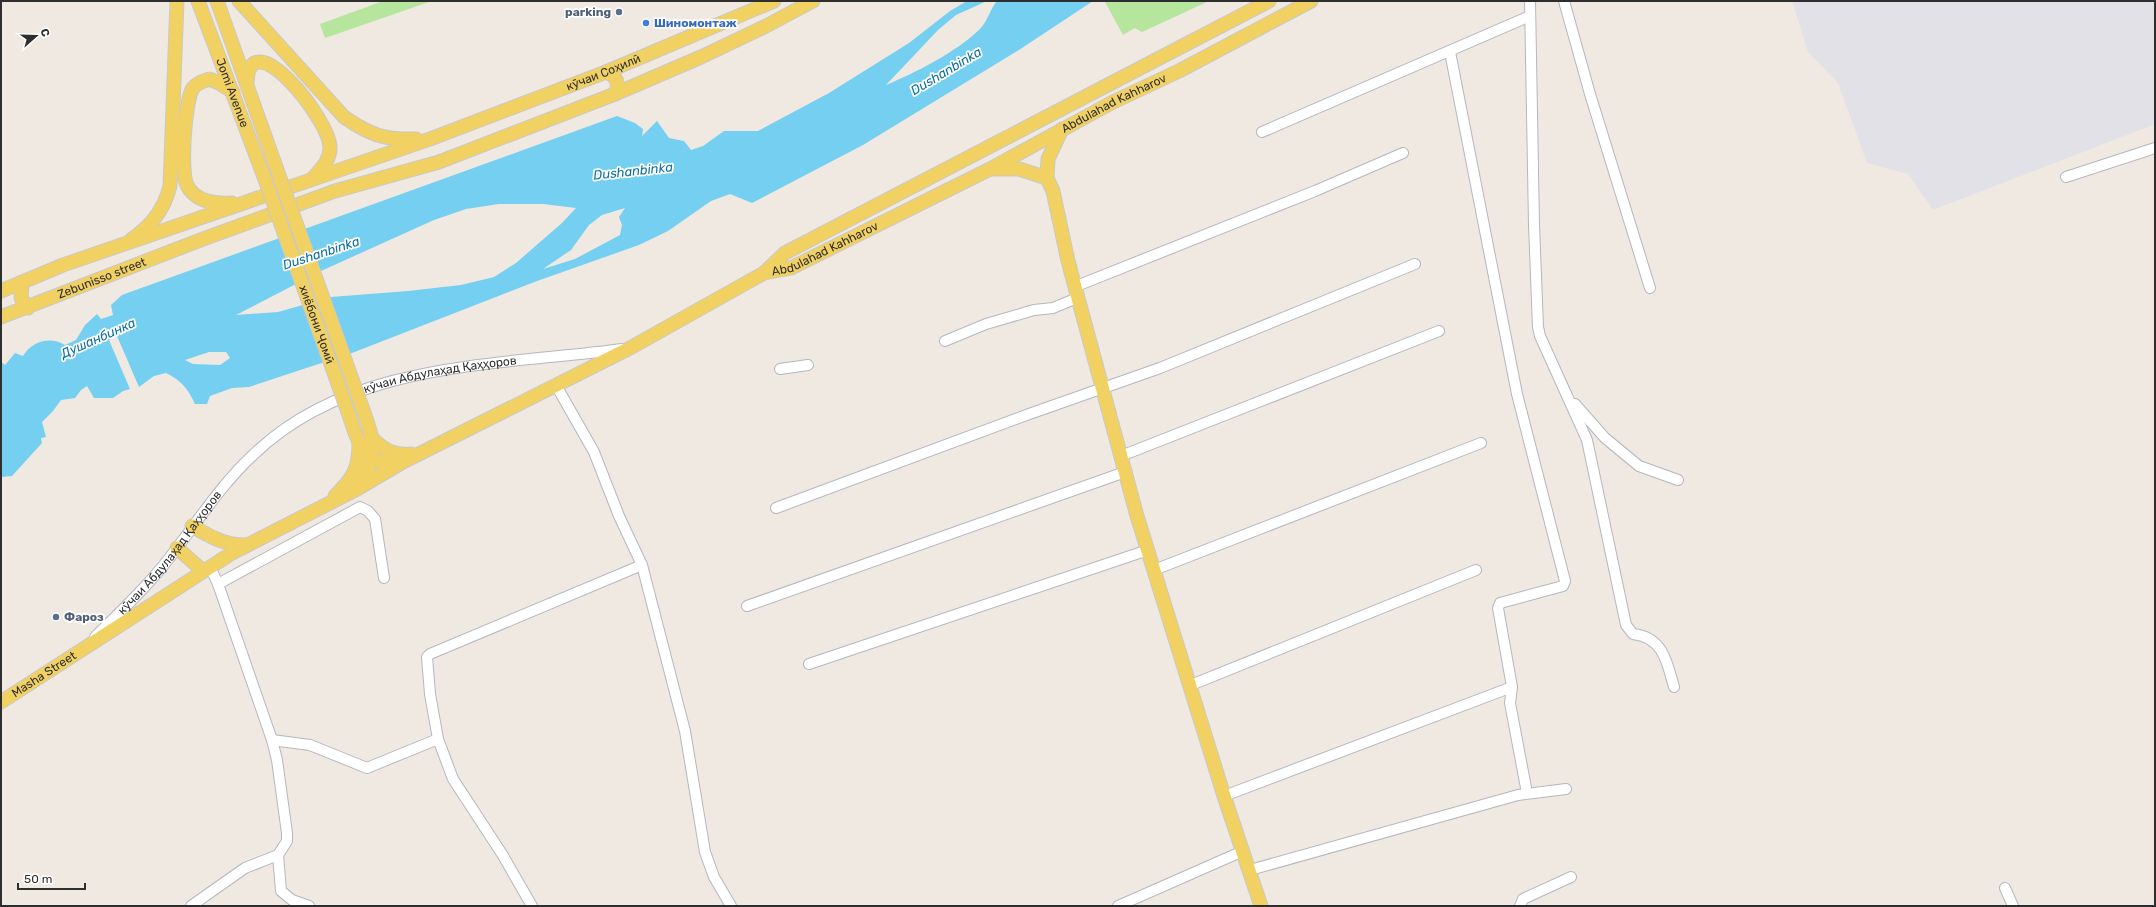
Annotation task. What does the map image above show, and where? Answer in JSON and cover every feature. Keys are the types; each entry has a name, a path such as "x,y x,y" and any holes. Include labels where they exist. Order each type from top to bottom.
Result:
{"main road":[{"path":"123,246 140,234 158,215 167,200 170,186 177,1"},
{"name":"Jomi Avenue","path":"198,1 267,186"},
{"name":"Jomi Avenue","path":"217,1 282,181"},
{"path":"239,1 344,117 362,130 393,140 430,139"},
{"name":"кӯчаи Соҳилӣ","path":"244,203 430,139 606,72 774,1"},
{"name":"Zebunisso street","path":"1,317 28,308 203,239 335,191 439,162 615,94 701,57 766,26 813,1"},
{"name":"Abdulahad Kahharov","path":"764,273 785,253 1269,1"},
{"name":"Abdulahad Kahharov","path":"764,273 791,268 990,169 1062,129 1179,71 1311,1"},
{"path":"247,86 248,72 251,66 258,62 266,62 276,68 310,102 321,120 330,146 326,164 313,178"},
{"path":"606,72 614,75 617,80 618,86 615,94"},
{"path":"233,92 219,83 209,79 198,84 192,89 188,101 184,168 186,184 193,193 203,200 218,204 244,203"},
{"path":"1062,129 1048,159 1047,178 1054,191 1076,292 1125,472 1154,570 1191,685 1224,796 1262,906"},
{"path":"990,169 1020,169 1047,178"},
{"name":"хиёбони Ҷомӣ","path":"282,181 373,439 373,458 365,478 357,489"},
{"name":"хиёбони Ҷомӣ","path":"267,186 359,442 373,458"},
{"name":"Zebunisso street","path":"1,292 63,266 244,203"},
{"name":"кӯчаи Абдулаҳад Қаҳҳоров","path":"87,645 207,569 250,544 357,489 403,462 557,387 764,273"},
{"path":"22,284 21,298 28,308"},
{"path":"373,439 383,449 396,454 409,454 434,447"},
{"path":"322,506 344,487 356,473 359,460 359,442"},
{"path":"373,458 384,462 403,462"},
{"path":"192,526 216,541 231,545 250,544"},
{"path":"177,548 207,569"},
{"name":"Masha Street","path":"1,702 87,645"}],"street":[{"path":"1530,1 1534,225 1538,327 1540,336 1587,440 1626,625 1633,634 1649,638 1660,648 1665,656 1674,687"},
{"path":"1564,1 1590,94 1650,288"},
{"path":"1262,132 1450,52 1530,16"},
{"path":"1450,52 1517,394 1565,581 1562,586 1498,605 1512,687 1510,703 1528,793"},
{"path":"2066,177 2155,148"},
{"path":"945,341 986,324 1034,310 1053,308 1076,292 1403,153"},
{"path":"776,508 1160,368 1415,264"},
{"path":"1121,456 1439,331"},
{"name":"кӯчаи Абдулаҳад Қаҳҳоров","path":"87,645 126,606 177,548 192,526 253,455 282,430 326,405 376,384 485,364 630,348"},
{"path":"780,369 808,365"},
{"path":"557,387 594,452 619,516 642,565 685,731 706,852 714,877 731,906"},
{"path":"1567,395 1605,438 1639,466 1678,480"},
{"path":"1154,570 1482,443"},
{"path":"747,606 1125,472"},
{"path":"218,584 360,507 368,510 375,519 384,578"},
{"path":"809,664 1148,550"},
{"path":"532,906 502,854 453,779 438,739 427,657 430,654 642,565"},
{"path":"207,569 218,584 272,740 277,760 287,833 287,841 278,856 281,892 292,900 309,906"},
{"path":"1191,685 1476,570"},
{"path":"1224,796 1512,687"},
{"path":"272,740 310,745 367,768 438,739"},
{"path":"1250,870 1528,793 1566,789"},
{"path":"1118,906 1243,851"},
{"path":"191,906 245,868 278,856"},
{"path":"1520,906 1522,899 1571,877"},
{"path":"2006,888 2013,906"}],"shaded area":[{"path":"1792,1 2155,1 2155,124 1933,210 1908,174 1867,163 1838,83 1808,52"}],"green space":[{"path":"383,1 432,1 325,38 320,24"},
{"path":"1209,1 1142,32 1135,28 1123,35 1105,2"}],"water":[{"path":"967,1 987,1 956,15 938,30 886,85 935,61 970,38 982,27 997,1 1093,1 1022,48 863,145 752,203 730,194 711,201 668,231 639,245 537,281 352,353 249,387 232,388 210,396 207,404 195,404 184,386 166,373 154,376 139,387 117,336 109,340 130,389 123,391 113,398 94,398 87,386 81,390 75,398 61,400 42,422 46,437 41,438 42,443 12,476 1,477 1,362 5,365 15,353 23,356 31,347 42,342 53,341 65,345 76,340 85,325 97,314 101,319 113,315 111,305 122,295 617,116 635,123 643,129 642,136 657,121 669,138 684,141 691,150 703,146 724,131 758,131 829,93 909,43 950,11","holes":["499,204 543,204 576,208 562,223 516,263 494,277 461,285 331,297 278,312 236,315 321,271 434,220 466,209","625,208 619,217 622,225 620,235 575,259 543,269 571,250 589,225 602,215","209,352 226,352 230,358 220,365 193,364 185,360"]}],"place":[{"name":"parking","path":"619,12"},
{"name":"Шиномонтаж","path":"646,23"},
{"name":"Фароз","path":"56,617"}],"water label":[{"name":"Dushanbinka","path":"946,71"},
{"name":"Dushanbinka","path":"633,171"},
{"name":"Dushanbinka","path":"321,253"},
{"name":"Душанбинка","path":"98,338"}]}
